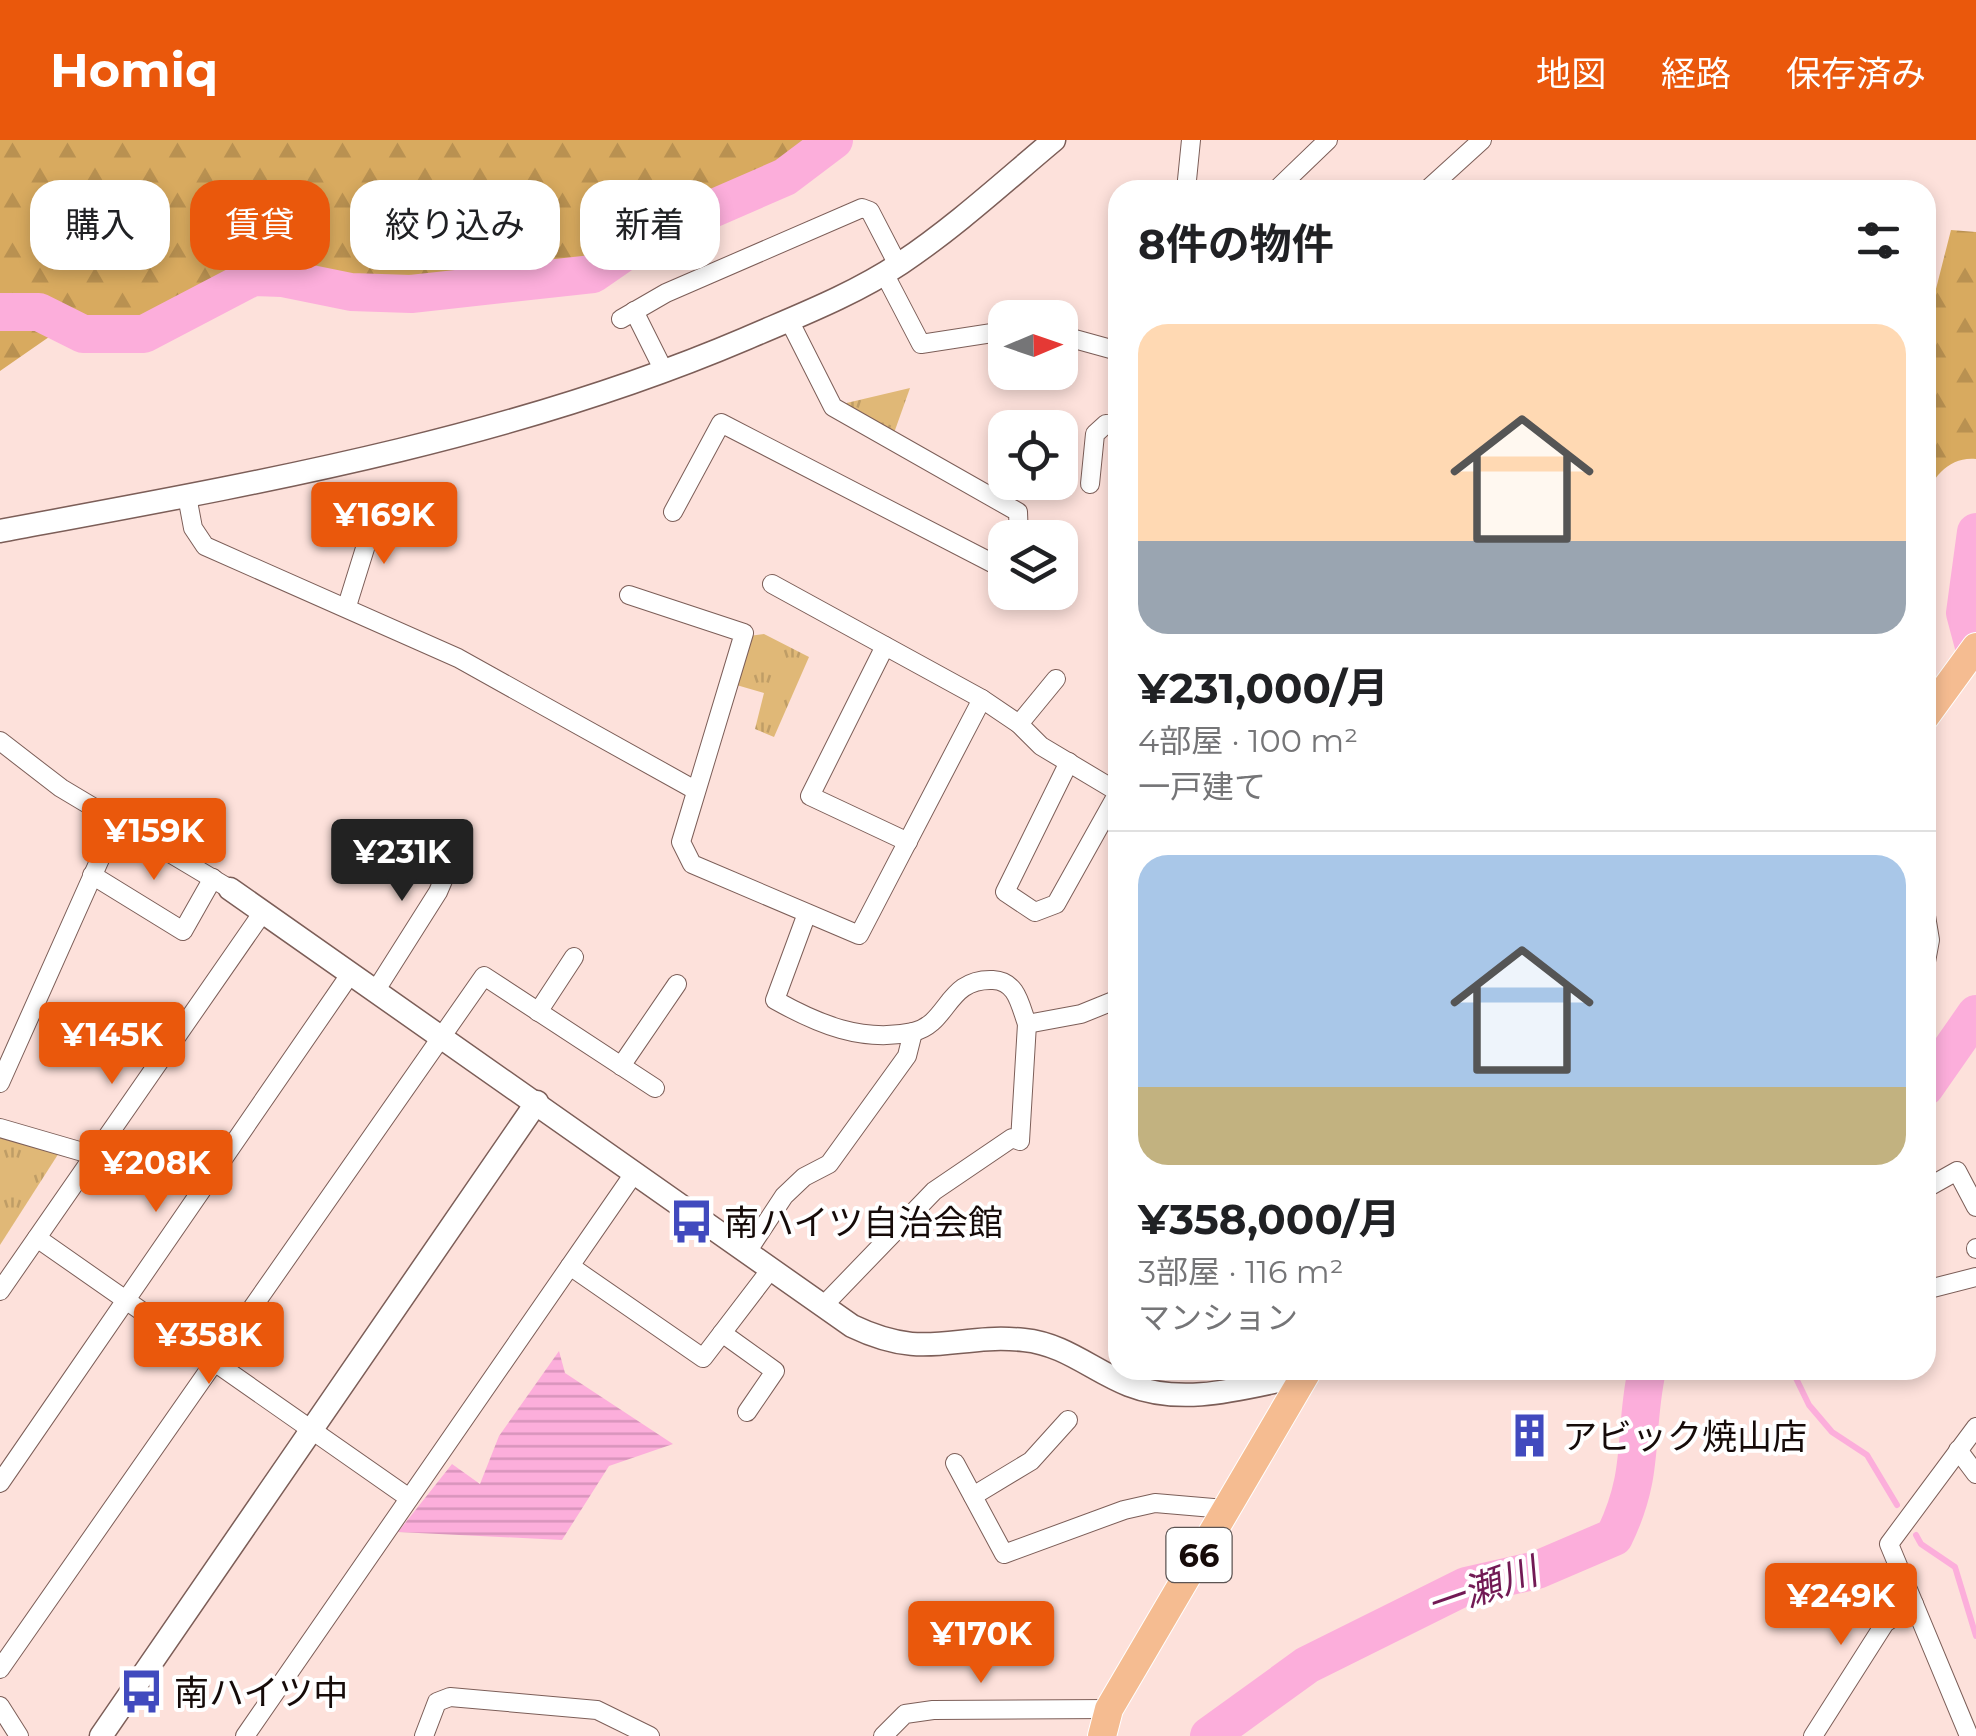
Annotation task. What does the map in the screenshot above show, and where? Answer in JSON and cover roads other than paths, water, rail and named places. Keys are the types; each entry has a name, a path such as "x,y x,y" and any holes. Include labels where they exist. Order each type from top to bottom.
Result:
{"main road":[{"path":"1936,702 1969,656"},
{"name":"66","path":"1105,1723 1299,1380"}],"street":[{"path":"0,531 407,450 570,404 664,371 789,320 891,269 1054,140"},
{"path":"1187,180 1191,140"},
{"path":"1286,180 1328,140"},
{"path":"1437,180 1471,144"},
{"path":"664,371 627,315 666,293 862,208 870,211 921,344 988,334"},
{"path":"789,320 833,407 1018,512 1018,520"},
{"path":"1078,340 1108,348"},
{"path":"673,512 720,423 988,561"},
{"path":"1090,484 1095,434 1108,424"},
{"path":"187,496 194,528 205,546 458,658 695,790"},
{"path":"347,606 376,513"},
{"path":"772,584 982,699 1108,786"},
{"path":"629,596 744,634 681,842 692,864 806,916 859,935 982,699"},
{"path":"884,646 810,796 908,842"},
{"path":"1019,724 1056,679"},
{"path":"0,741 61,788 222,884 824,1306 886,1342 916,1347 1023,1339 1056,1346 1108,1374"},
{"path":"1069,762 1005,892 1035,912 1056,904 1108,810"},
{"path":"0,1083 116,821"},
{"path":"376,990 438,892 462,836"},
{"path":"92,876 182,931 222,884"},
{"path":"0,1291 263,912"},
{"path":"806,916 775,1000 821,1026 855,1034 913,1032 929,1025 958,990 978,980 1000,980 1014,989 1027,1024 1020,1140 1012,1138 934,1191 824,1306"},
{"path":"538,1012 574,957"},
{"path":"0,1483 351,973"},
{"path":"0,1669 484,976 654,1088"},
{"path":"621,1066 677,984"},
{"path":"1027,1024 1081,1014 1108,1003"},
{"path":"747,1252 784,1196 804,1177 829,1164 907,1056 913,1032"},
{"path":"101,1736 537,1102"},
{"path":"0,1128 94,1155"},
{"path":"1936,1183 1957,1171 1976,1207"},
{"path":"245,1736 635,1172"},
{"path":"37,1238 410,1498"},
{"path":"570,1266 703,1358 771,1268"},
{"path":"1936,1287 1976,1276"},
{"path":"722,1333 774,1371 748,1412"},
{"path":"1120,1380 1159,1394 1199,1395 1267,1380"},
{"path":"973,1496 1031,1460 1068,1420"},
{"path":"1969,1736 1889,1544 1976,1427"},
{"path":"1958,1450 1976,1474"},
{"path":"955,1463 1004,1554 1124,1510 1155,1503 1225,1510"},
{"path":"1813,1736 1885,1623 1914,1604"},
{"path":"424,1736 438,1702 450,1697 596,1710 650,1736"},
{"path":"0,1706 19,1736"},
{"path":"883,1736 905,1714 933,1710 1105,1723"}],"waterway":[{"path":"0,312 39,312 83,334 144,334 253,277 282,278 351,292 411,294 593,274 645,238 785,177 834,140"},
{"name":"一瀬川","path":"1976,532 1965,613 1976,654"},
{"name":"一瀬川","path":"1936,1071 1976,1014"},
{"name":"一瀬川","path":"1209,1736 1307,1665 1466,1586 1537,1570 1614,1537 1635,1472 1645,1380"},
{"path":"1797,1380 1809,1405 1832,1432 1867,1455 1897,1505"},
{"path":"1916,1535 1921,1544 1955,1567 1976,1636"}],"place":[{"name":"南ハイツ自治会館","path":"691,1222"},
{"name":"アビック焼山店","path":"1529,1436"},
{"name":"南ハイツ中","path":"141,1692"}]}
